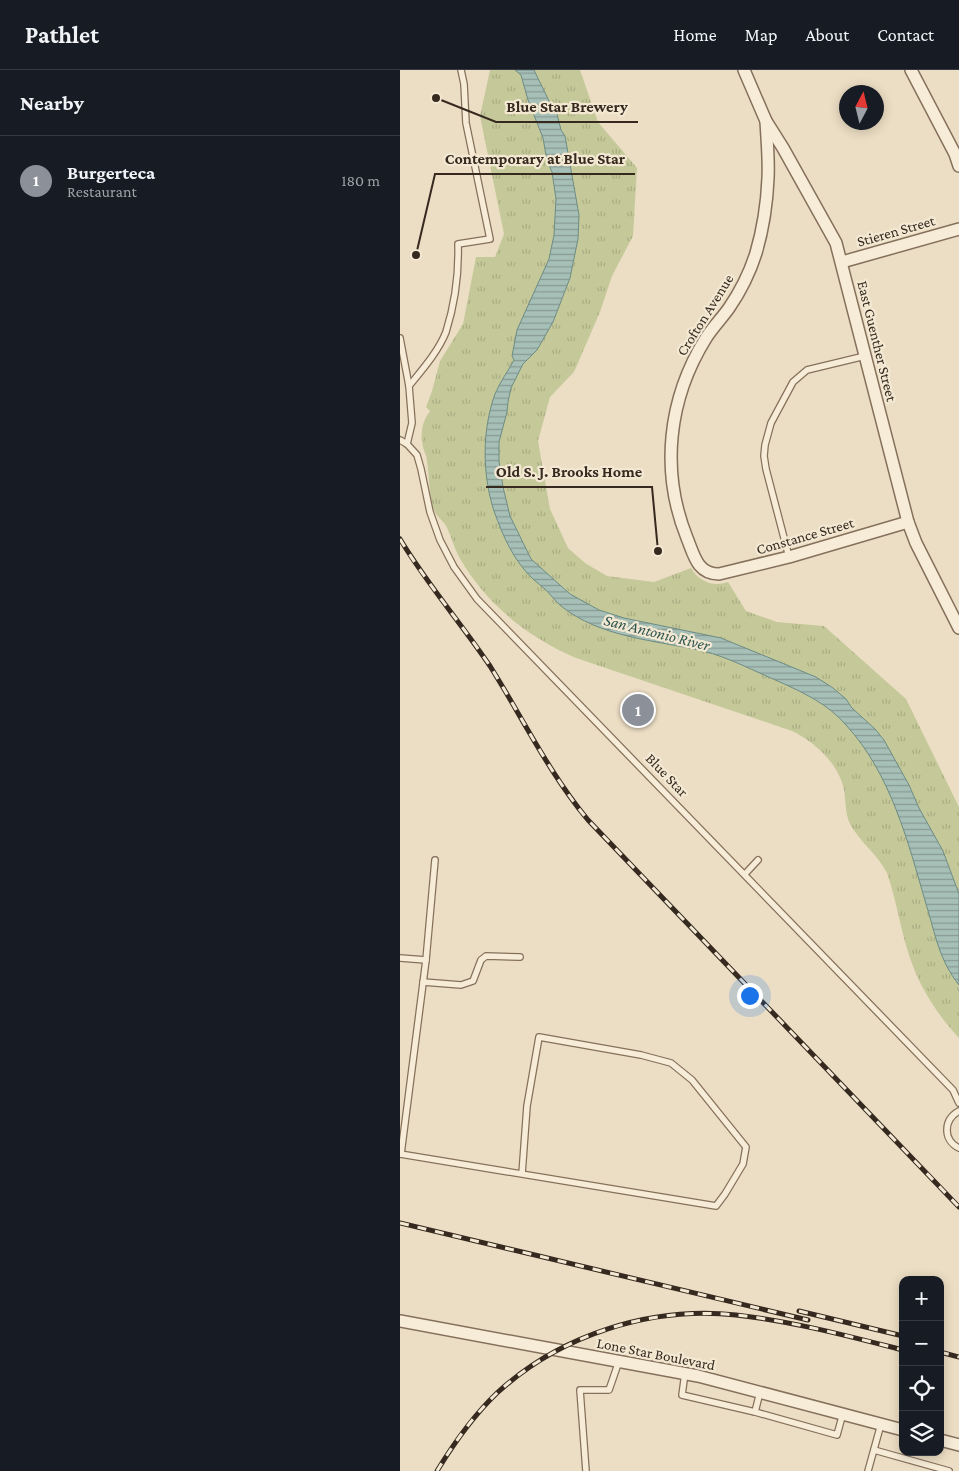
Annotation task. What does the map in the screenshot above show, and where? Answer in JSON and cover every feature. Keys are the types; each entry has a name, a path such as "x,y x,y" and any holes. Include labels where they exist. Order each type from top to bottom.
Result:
{"street":[{"name":"East Guenther Street","path":"744,70 766,121 831,233 842,262 908,522 916,543 959,628"},
{"path":"911,70 955,154 959,166"},
{"name":"Crofton Avenue","path":"709,574 701,569 681,522 675,502 670,460 671,440 679,399 690,368 708,336 737,297 755,256 762,227 768,178 766,121"},
{"name":"Stieren Street","path":"842,262 959,229"},
{"name":"Constance Street","path":"709,574 719,574 789,557 908,522"},
{"name":"Lone Star Boulevard","path":"400,1322 685,1374 760,1391 899,1429"},
{"path":"944,1441 959,1446"}],"lane":[{"path":"409,386 428,363 445,333 459,271 458,244 490,240 466,122 464,84 461,70"},
{"path":"400,338 409,386 412,423 406,444"},
{"path":"789,557 764,456 771,423 793,382 807,370 866,356"},
{"name":"Blue Star","path":"400,440 416,455 419,462 430,512 440,540 454,566 478,599 953,1090 959,1103"},
{"path":"435,860 426,960 401,1154 522,1174 716,1206 726,1194 743,1164 746,1147 692,1080 671,1063 641,1055 539,1037 527,1106 522,1174"},
{"path":"745,874 758,860"},
{"path":"423,982 461,985 472,980 481,960 486,956 520,957"},
{"path":"400,958 426,960"},
{"path":"959,1111 949,1120 946,1130 949,1140 959,1148"},
{"path":"586,1471 580,1390 609,1390 619,1361"},
{"path":"685,1374 682,1395 755,1412 836,1435 844,1413"},
{"path":"755,1412 760,1391"},
{"path":"868,1471 881,1424"},
{"path":"874,1450 949,1471"}],"green space":[{"path":"490,70 580,70 598,122 637,168 633,236 612,276 600,312 574,372 550,397 538,441 550,509 568,548 585,563 607,576 654,582 691,568 698,577 707,582 717,584 728,582 746,611 777,622 824,626 906,699 959,807 959,1038 935,1009 922,987 908,952 887,873 850,824 841,780 825,755 809,741 792,731 576,658 540,640 509,617 482,590 459,557 446,525 434,510 422,437 423,424 430,411 426,407 440,361 463,324 476,257 495,257 504,234 480,116"}],"water":[{"name":"San Antonio River","path":"515,70 534,70 550,103 556,110 561,130 565,136 579,215 578,239 570,278 553,322 537,350 523,364 511,388 499,442 499,461 510,516 531,559 570,594 599,610 624,618 721,638 816,677 846,699 852,708 875,729 884,740 943,851 959,894 959,985 952,976 938,946 905,833 886,787 862,744 839,718 824,705 807,695 722,657 703,651 629,636 593,625 577,617 559,604 526,572 514,556 505,538 494,511 487,482 485,452 488,422 495,394 514,360 512,356 517,330 549,259 554,235 556,199 552,172 547,161 543,138 528,100 521,75"}],"railway":[{"path":"400,539 421,572 490,666 548,764 588,820 959,1207"},
{"path":"400,1223 808,1320"},
{"path":"799,1311 899,1335"},
{"path":"437,1471 472,1420 497,1393 522,1373 549,1355 578,1340 639,1320 671,1315 704,1313 736,1315 799,1325 899,1349"},
{"path":"944,1353 959,1357"}],"place":[{"name":"Blue Star Brewery","path":"436,98"},
{"name":"Contemporary at Blue Star","path":"416,255"},
{"name":"Old S. J. Brooks Home","path":"658,551"},
{"name":"Burgerteca","path":"638,710"}]}
